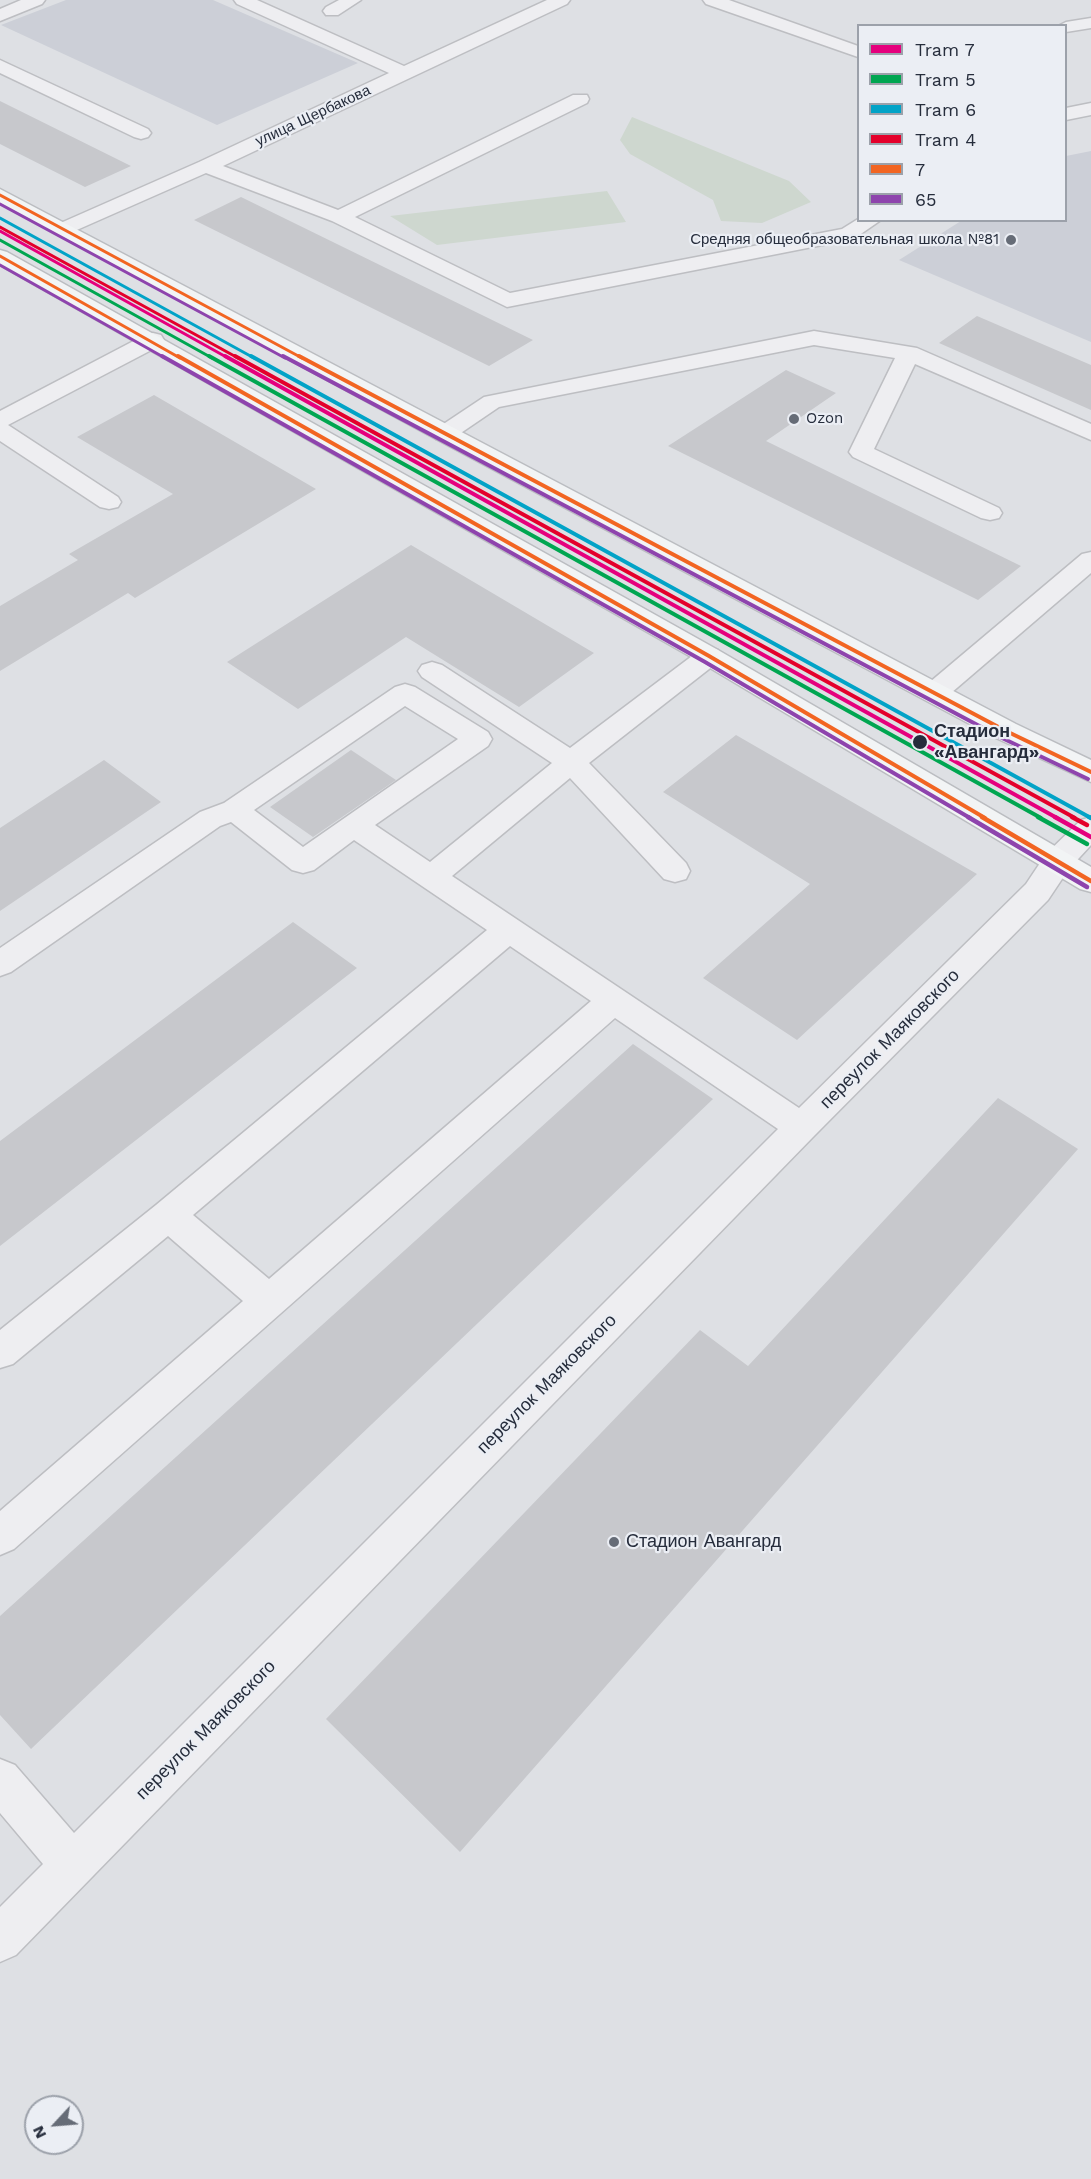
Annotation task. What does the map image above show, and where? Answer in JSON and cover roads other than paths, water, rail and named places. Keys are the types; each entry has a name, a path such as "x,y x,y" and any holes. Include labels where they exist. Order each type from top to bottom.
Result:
{"main road":[{"path":"0,195 444,434 934,693 1091,772"},
{"path":"0,256 153,340 709,656 1091,881"}],"street":[{"path":"0,16 36,0"},
{"path":"243,0 404,73"},
{"path":"332,12 352,0"},
{"name":"улица Щербакова","path":"63,229 206,166 561,0"},
{"path":"712,0 857,51"},
{"path":"1067,27 1091,23"},
{"path":"0,66 141,133"},
{"path":"339,217 580,99"},
{"path":"1067,114 1091,109"},
{"path":"206,166 339,217 507,300 848,234 868,222"},
{"path":"444,434 492,402 814,338 909,352 1091,433"},
{"path":"0,420 153,340"},
{"path":"909,352 861,452 990,513"},
{"path":"0,430 109,502"},
{"path":"934,693 1091,560"},
{"path":"431,877 571,762 709,656"},
{"path":"432,671 571,762 675,871"},
{"path":"0,964 210,819 234,810 405,693 478,740 303,862 234,810"},
{"path":"354,825 801,1127"},
{"name":"переулок Маяковского","path":"0,1939 801,1127 1037,892 1057,862 1091,826"},
{"path":"0,1352 168,1215 508,930"},
{"path":"0,1536 267,1300 613,1001"},
{"path":"168,1215 267,1300"},
{"path":"0,1780 73,1864"}],"tram line":[{"name":"6","path":"0,218 1091,818"},
{"name":"4","path":"0,227 1087,825"},
{"name":"7","path":"0,231 1091,837"},
{"name":"5","path":"0,240 1087,844"}],"place":[{"name":"Средняя общеобразовательная школа №81","path":"1011,240"},
{"name":"Ozon","path":"794,419"},
{"name":"Стадион «Авангард»","path":"920,742"},
{"name":"Стадион Авангард","path":"614,1542"}]}
